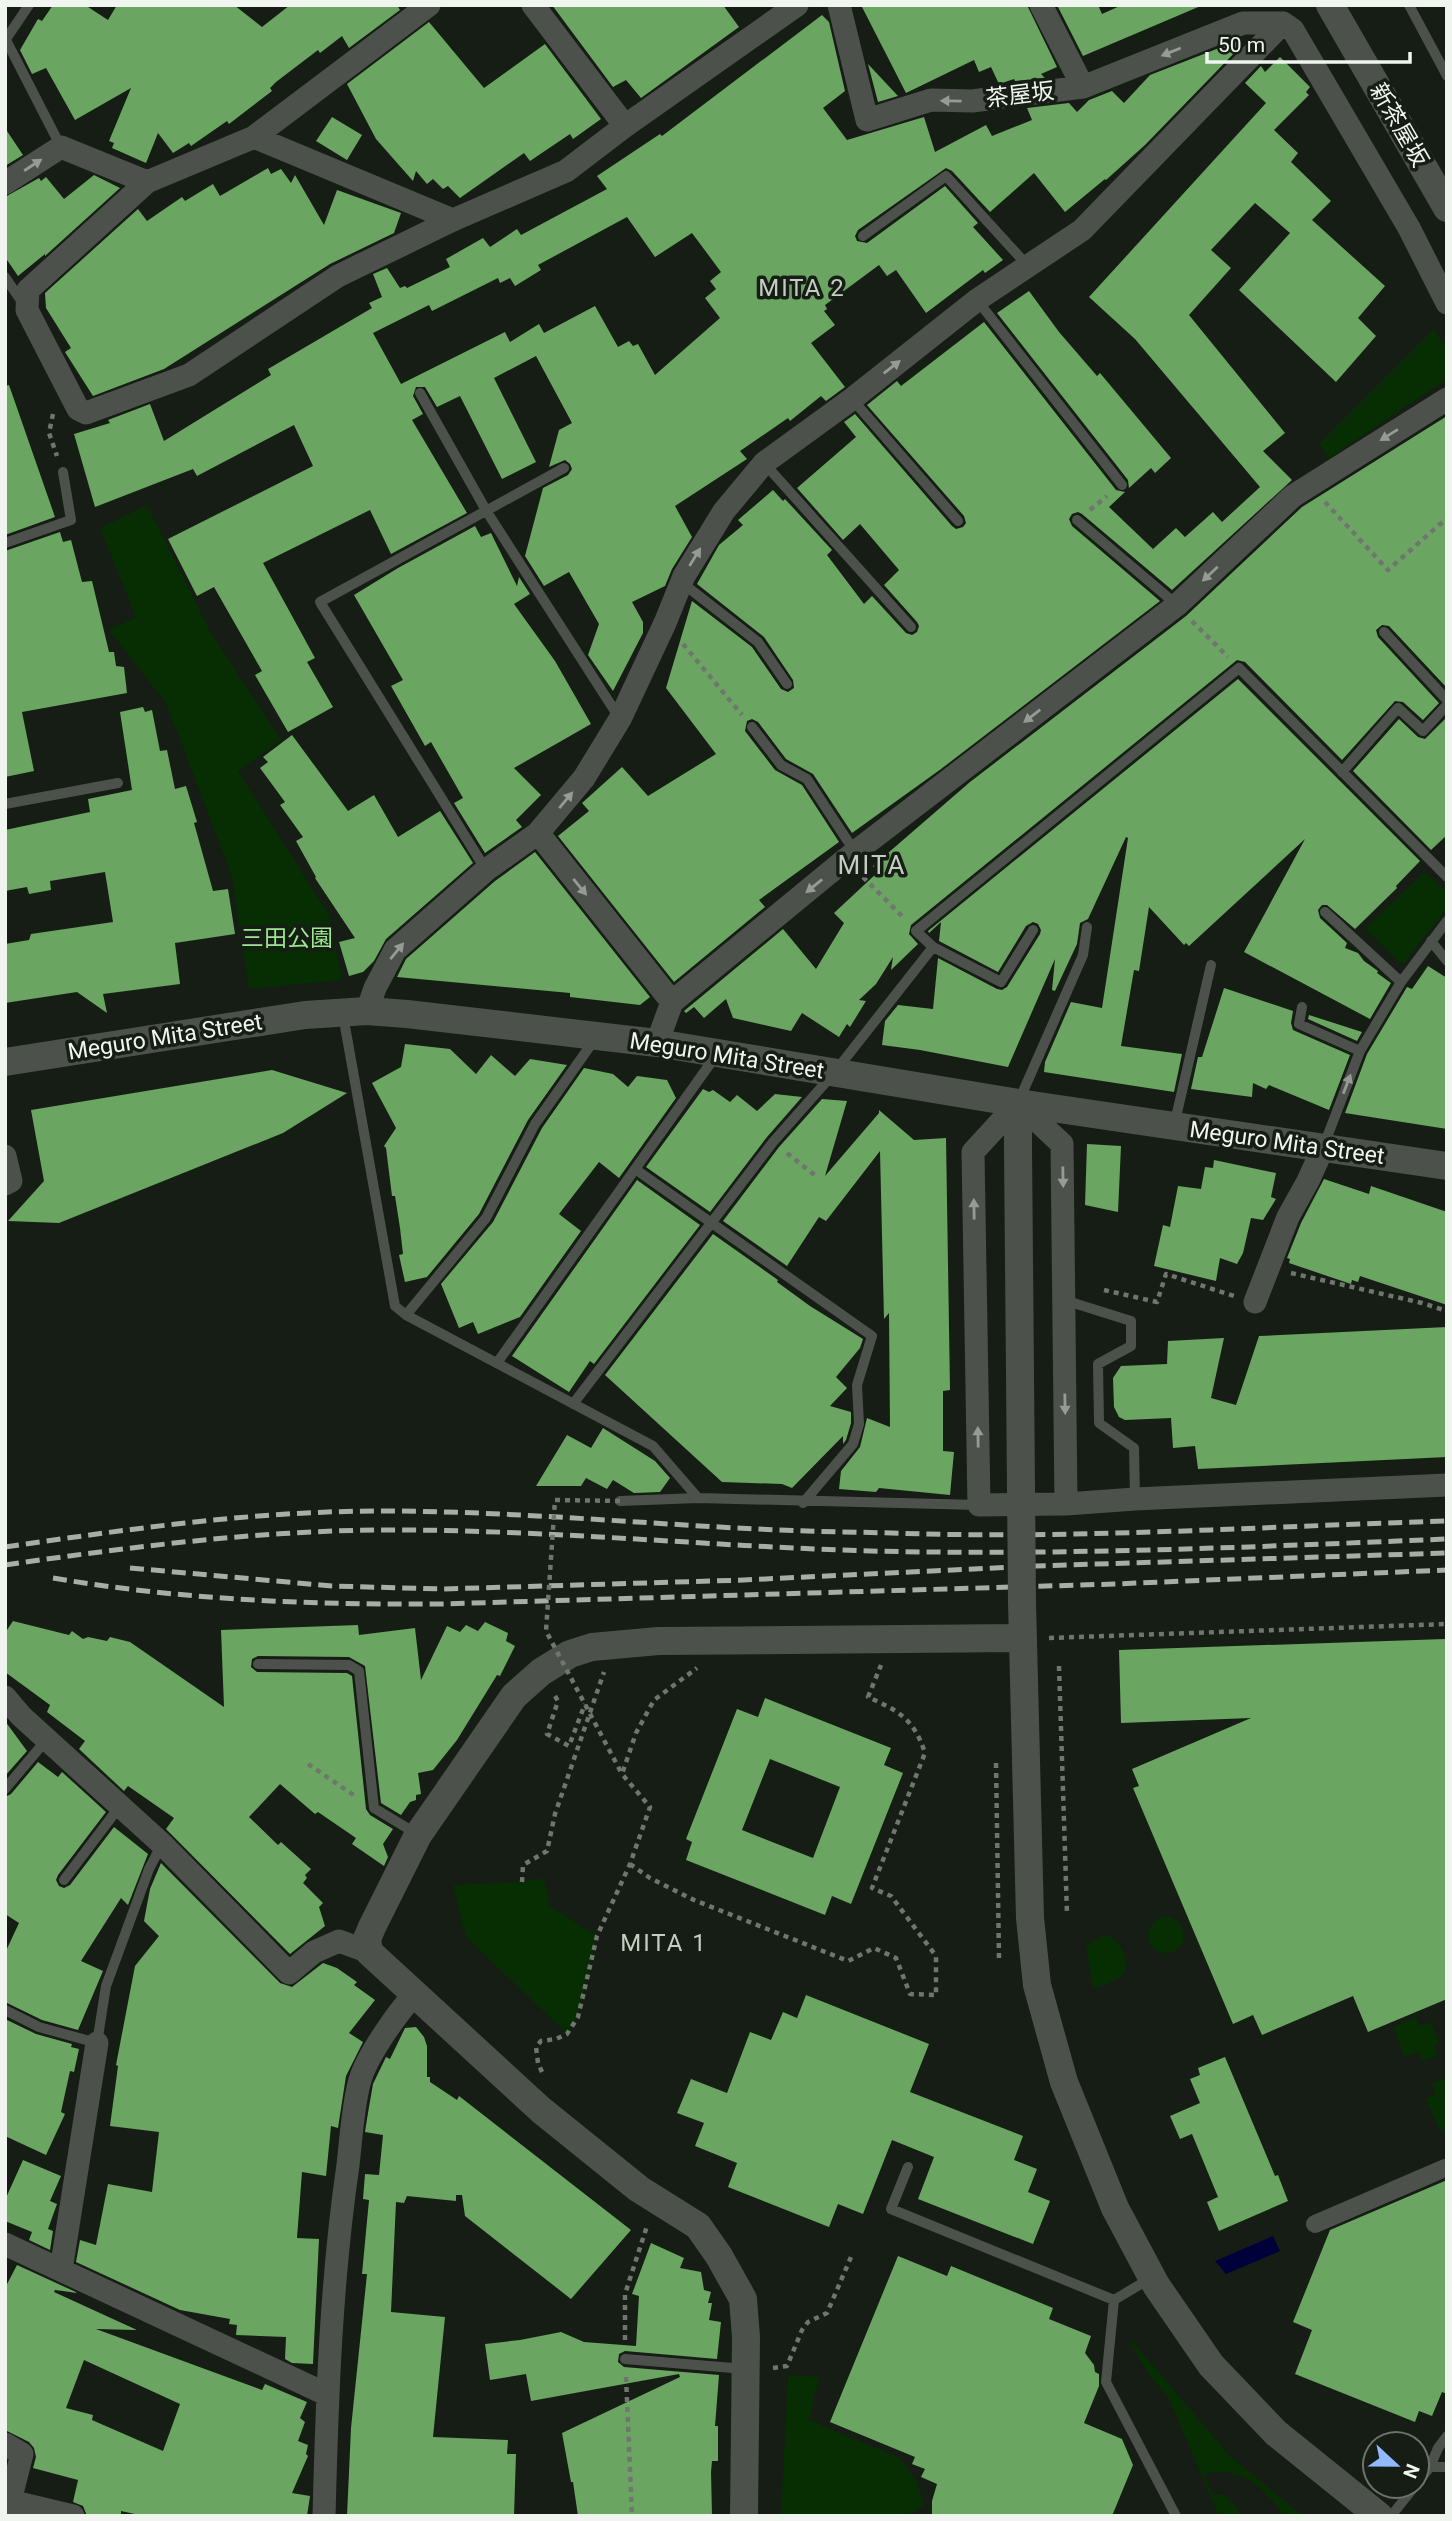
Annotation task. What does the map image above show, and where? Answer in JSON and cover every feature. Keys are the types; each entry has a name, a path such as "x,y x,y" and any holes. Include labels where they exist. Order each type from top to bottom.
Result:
{"street":[{"path":"429,5 254,137 147,182 28,290 27,310 78,409 86,414 189,375 338,276 453,220 566,171 625,126 797,5"},
{"path":"533,5 625,126"},
{"name":"茶屋坂","path":"839,5 867,120 931,100 972,101 1083,87 1243,23 1283,23"},
{"path":"1041,5 1083,87"},
{"name":"新茶屋坂","path":"1330,5 1447,208"},
{"path":"355,1011 375,988 395,950 486,870 538,833 584,778 620,719 681,583 724,512 764,463 852,399 977,300 1082,230 1283,23 1293,30 1402,216 1447,303"},
{"path":"254,137 453,220"},
{"path":"5,183 61,147 147,182"},
{"path":"657,1043 672,1002 851,856 1177,605 1293,496 1447,399"},
{"path":"538,833 672,1002"},
{"name":"Meguro Mita Street","path":"5,1062 238,1024 355,1011 657,1043 1018,1103 1447,1166"},
{"path":"1018,1103 1022,1602 1030,1918 1037,1985 1064,2082 1115,2208 1152,2278 1211,2365 1276,2433 1374,2513"},
{"path":"1018,1103 1062,1144 1066,1504"},
{"path":"1018,1103 973,1152 979,1505 1066,1504 1447,1485"},
{"path":"1255,1303 1288,1217 1323,1148"},
{"path":"5,1156 10,1181 5,1184"},
{"path":"369,1952 367,1939 372,1927 418,1835 514,1696 554,1674 570,1654 592,1647 658,1641 1023,1637"},
{"path":"7,1701 162,1844 289,1973 314,1952 339,1941 369,1952 541,2110 639,2189 698,2226 719,2256 743,2299 757,2363 744,2516"},
{"path":"324,2516 328,2395 340,2215 360,2080 375,2050 403,2006 414,1995"},
{"path":"61,2270 97,2043"},
{"path":"1315,2224 1444,2168"},
{"path":"5,2245 328,2395"},
{"path":"5,2444 22,2454 8,2506 73,2516"}],"lane":[{"path":"29,5 6,38 61,147"},
{"path":"1409,5 1447,76"},
{"path":"863,236 946,176 1027,265"},
{"path":"5,277 27,310"},
{"path":"977,300 1122,485"},
{"path":"420,393 487,512 620,719"},
{"path":"852,399 958,520"},
{"path":"764,463 911,627"},
{"path":"486,870 320,601 565,468"},
{"path":"5,543 71,520 63,472"},
{"path":"1077,520 1177,605"},
{"path":"681,583 758,642 787,684"},
{"path":"1384,632 1447,699"},
{"path":"1034,930 1001,982 933,947 916,932 1239,668 1447,877"},
{"path":"1342,772 1398,708 1423,731 1447,705"},
{"path":"751,727 781,765 807,779 851,856"},
{"path":"5,804 118,783"},
{"path":"1325,912 1401,982"},
{"path":"1323,1148 1360,1051 1401,982 1447,921"},
{"path":"1018,1103 1083,956 1087,927"},
{"path":"1431,941 1447,961"},
{"path":"573,1404 773,1142 834,1073 933,947"},
{"path":"1174,1126 1211,965"},
{"path":"1302,1007 1299,1024 1360,1051"},
{"path":"355,1011 395,1306 406,1315 653,1446 698,1498"},
{"path":"406,1315 486,1218 535,1124 597,1036"},
{"path":"498,1363 717,1053"},
{"path":"635,1169 872,1336 857,1385 859,1424 853,1444 803,1503"},
{"path":"1064,1300 1131,1321 1131,1346 1098,1364 1099,1423 1134,1448 1135,1499"},
{"path":"620,1501 698,1498 803,1503 979,1505"},
{"path":"258,1664 349,1665 359,1671 374,1808 418,1835"},
{"path":"5,1789 47,1739"},
{"path":"64,1880 120,1806"},
{"path":"5,2010 38,2027 97,2043 106,1986 149,1869 162,1844"},
{"path":"908,2167 891,2209 1114,2300"},
{"path":"1114,2300 1152,2278"},
{"path":"1114,2300 1106,2382 1176,2516"},
{"path":"625,2359 757,2363"},
{"path":"1431,2465 1447,2436"},
{"path":"1374,2513 1394,2500"}],"path":[{"path":"63,472 49,433 53,413 73,398"},
{"path":"1077,520 1122,485"},
{"path":"1310,485 1388,570 1447,518"},
{"path":"1177,605 1239,668"},
{"path":"665,623 751,727"},
{"path":"851,856 916,932"},
{"path":"773,1142 817,1177"},
{"path":"547,2081 538,2063 536,2047 541,2041 567,2034 578,2017 597,1936 630,1864 650,1807 622,1774 547,1631 555,1500 620,1501"},
{"path":"1023,1637 1447,1624"},
{"path":"630,1864 650,1878 694,1900 848,1961 874,1948 896,1958 910,1994 936,1994 936,1956 891,1896 872,1888 925,1753 918,1734 900,1712 868,1697 884,1658"},
{"path":"522,1882 523,1865 547,1851 555,1814 608,1661"},
{"path":"1059,1667 1067,1914"},
{"path":"622,1774 636,1733 654,1700 698,1668"},
{"path":"577,1672 554,1674 558,1701 547,1734 569,1746 585,1704"},
{"path":"996,1753 999,1958"},
{"path":"309,1764 374,1808"},
{"path":"757,2363 770,2369 787,2366 808,2322 827,2313 852,2257"}],"green space":[{"path":"1434,329 1447,350 1447,379 1329,458 1319,444"},
{"name":"三田公園","path":"147,505 211,633 281,740 238,771 329,915 342,980 249,989 231,873 166,703 109,630 136,617 100,528"},
{"path":"1424,872 1447,892 1447,908 1403,965 1365,929"},
{"path":"544,1878 550,1906 597,1936 578,2017 567,2034 466,1937 453,1885 522,1882"},
{"path":"1166,1917 1179,1922 1184,1935 1179,1948 1166,1953 1153,1948 1148,1935 1153,1922"},
{"path":"1105,1935 1115,1940 1123,1951 1126,1969 1117,1979 1093,1988 1086,1945"},
{"path":"1416,2017 1420,2026 1431,2022 1439,2043 1434,2046 1438,2055 1422,2061 1418,2052 1405,2057 1393,2027"},
{"path":"1447,2078 1447,2128 1440,2131 1426,2099 1436,2094 1432,2084"},
{"path":"1132,2341 1231,2457 1303,2516 1284,2516 1260,2488 1240,2476 1217,2472 1204,2474 1213,2495 1225,2495 1244,2516 1219,2516 1169,2399 1149,2375 1131,2344"},
{"path":"788,2375 819,2377 809,2420 900,2458 917,2482 924,2506 907,2516 781,2516"}],"shaded area":[{"path":"1273,2236 1280,2251 1226,2274 1215,2261"}],"building":[{"path":"53,5 85,5 108,20 117,5 234,5 262,27 290,5 397,5 400,10 349,48 342,36 320,53 318,50 276,82 270,88 272,91 229,124 227,121 191,146 189,143 173,153 158,133 146,163 112,148 114,143 109,141 131,88 75,120 46,68 32,74 20,50 38,19 42,21"},
{"path":"552,5 723,5 739,27 641,98 626,80 613,87"},
{"path":"861,5 1027,5 1057,67 1041,74 1045,78 1014,79 999,84 991,67 979,72 974,60 906,93"},
{"path":"1057,5 1098,5 1102,14 1122,5 1203,5 1083,56"},
{"path":"822,15 829,22 845,91 823,108 847,140 924,117 935,152 986,125 992,136 1032,120 1027,108 1069,103 1077,112 1089,100 1112,91 1124,103 1150,75 1237,41 1241,46 1145,145 1065,212 1034,173 990,212 952,171 946,168 858,230 855,236 857,241 867,243 945,186 978,223 973,227 1003,260 985,273 983,270 926,313 896,270 887,276 879,265 825,305 827,309 824,311 835,325 811,343 845,387 826,401 821,396 790,421 788,418 740,451 747,459 675,506 692,537 665,586 632,602 643,622 643,633 613,691 588,655 599,624 569,572 544,586 525,556 543,488 568,475 572,469 565,460 549,467 559,430 572,423 536,356 494,378 536,462 502,479 460,396 437,407 425,387 416,387 413,396 423,414 412,420 467,513 391,554 370,510 263,563 315,658 307,662 333,707 288,732 255,675 262,671 214,587 197,596 168,539 313,466 294,425 197,476 193,469 95,507 74,434 110,423 108,420 150,404 164,441 271,375 268,369 372,308 369,303 382,297 373,274 387,268 400,288 407,288 450,267 446,259 483,238 490,247 517,229 521,235 607,189 597,176 660,134 662,136","holes":["627,217 655,257 692,233 721,272 710,281 716,289 705,298 720,318 655,375 638,344 633,346 629,341 618,347 595,306 544,333 539,324 510,342 505,332 401,384 373,333 429,305 432,311 498,278 500,283 510,278 515,286 541,270 538,265"]},
{"path":"429,22 484,88 545,44 601,119 573,139 570,134 530,161 524,153 460,198 448,186 443,189 433,179 427,184 416,171 413,181 376,139 347,84"},
{"path":"1280,57 1310,87 1306,92 1309,95 1274,130 1298,153 1291,162 1331,201 1312,220 1385,286 1358,318 1376,336 1336,382 1239,290 1290,233 1255,203 1211,250 1231,268 1189,315 1285,433 1263,451 1292,480 1172,590 1082,514 1072,514 1069,519 1072,526 1160,601 941,769 852,833 813,774 786,759 758,722 752,719 747,721 745,731 775,770 802,785 839,842 759,900 765,907 674,982 558,836 589,811 582,803 622,767 648,796 716,754 666,688 692,601 752,647 781,689 788,692 794,688 793,680 764,637 697,584 719,545 743,525 738,520 773,490 783,501 785,499 832,550 827,555 864,604 872,596 906,633 912,635 917,632 917,622 884,585 899,570 860,524 843,540 797,488 856,437 844,422 855,414 952,526 956,529 963,527 966,523 964,516 867,405 897,381 901,386 984,322 1116,490 1125,492 1109,507 1153,549 1176,528 1185,537 1213,512 1222,522 1260,487 1135,339 1089,297 1266,103 1245,83 1261,66 1265,72"},
{"path":"868,64 898,96 878,102"},
{"path":"332,117 362,135 347,160 316,141"},
{"path":"5,128 23,155 5,166"},
{"path":"268,168 271,174 281,169 291,183 295,175 324,225 337,190 401,213 394,233 330,264 164,369 93,396 65,352 71,348 46,308 45,293 138,209 147,221 182,197 185,201 213,184 220,196"},
{"path":"94,175 120,188 45,256 18,276 5,257 5,197 39,178 41,181 46,177 64,199"},
{"path":"1029,291 1059,332 1097,376 1100,373 1171,458 1155,473 1151,468 1129,488 1128,480 997,313"},
{"path":"9,385 55,517 5,535 5,386"},
{"path":"1447,416 1447,688 1389,626 1382,625 1376,630 1378,637 1439,703 1423,720 1403,702 1395,701 1342,760 1245,662 1237,660 911,925 909,934 918,944 891,970 893,957 876,984 859,1000 866,1001 850,1027 847,1024 839,1037 802,1013 791,1031 733,1018 726,999 704,1018 694,1007 686,1013 684,1011 783,929 816,969 844,923 834,913 878,872 873,866 970,782 1186,616 1302,507"},
{"path":"475,526 481,537 491,533 517,586 519,577 530,594 514,604 555,661 591,724 514,768 541,795 516,820 522,827 485,853 454,803 463,798 431,742 425,746 391,686 403,680 354,595"},
{"path":"60,532 63,542 71,540 82,582 92,581 109,652 114,652 116,666 124,667 127,693 22,712 34,771 5,777 5,551"},
{"path":"1238,679 1420,861 1355,929 1327,905 1322,905 1318,910 1320,918 1347,943 1345,948 1358,953 1391,983 1370,1019 1244,952 1305,839 1189,946 1186,943 1184,945 1149,907 1139,971 1134,970 1121,1046 1182,1054 1174,1092 1044,1072 1045,1062 1071,1002 1102,1008 1128,838 1126,837 1088,919 1080,923 1077,944 1055,991 1052,990 1055,959 1008,1067 882,1045 885,1021 898,1005 933,1009 938,958 997,989 1007,987 1040,934 1038,924 1033,922 1026,926 998,972 939,941 941,922 929,933 928,931"},
{"path":"143,707 145,712 152,710 160,751 167,750 175,789 186,786 213,891 228,889 235,934 175,943 180,984 103,994 107,1013 77,992 5,1003 5,944 29,940 31,934 113,922 105,872 50,881 51,890 29,894 27,887 5,891 5,830 90,812 88,799 132,790 120,712"},
{"path":"1447,717 1447,835 1431,850 1353,771 1399,719 1418,737 1425,739"},
{"path":"292,735 348,811 374,795 398,837 440,811 473,863 386,939 374,961 363,972 349,976 339,942 355,938 315,878 296,841 303,837 280,805 285,802 260,768 268,762 263,757"},
{"path":"535,852 650,997 640,1005 570,997 570,993 397,977 406,959 495,881"},
{"path":"1428,966 1447,978 1447,1129 1345,1113 1367,1054 1407,987 1412,989"},
{"path":"1224,988 1293,1011 1293,1030 1350,1055 1329,1110 1269,1085 1266,1089 1253,1083 1252,1097 1191,1089 1198,1057 1202,1057"},
{"path":"1309,1015 1362,1032 1357,1041 1308,1019"},
{"path":"405,1044 450,1049 476,1074 491,1055 515,1076 530,1059 567,1065 528,1120 479,1214 427,1277 405,1282 399,1255 403,1254 400,1228 384,1146 396,1128 372,1083 401,1067"},
{"path":"584,1068 613,1074 628,1087 637,1076 667,1080 676,1098 619,1178 599,1162 559,1214 581,1231 520,1317 478,1334 473,1322 459,1328 441,1284 493,1222 542,1128"},
{"path":"272,1070 347,1093 283,1133 59,1223 8,1221 44,1181 31,1110"},
{"path":"703,1089 709,1092 713,1090 730,1102 737,1095 757,1111 775,1094 802,1097 767,1137 710,1212 646,1167"},
{"path":"822,1099 847,1101 825,1176 879,1110 914,1140 946,1138 950,1390 943,1391 943,1451 954,1452 950,1495 879,1488 876,1492 839,1489 841,1471 860,1447 867,1418 890,1427 889,1313 884,1319 880,1151 826,1221 819,1217 787,1266 723,1221 779,1147"},
{"path":"1087,1144 1121,1146 1118,1212 1085,1205"},
{"path":"1214,1160 1276,1173 1271,1197 1276,1199 1263,1220 1251,1218 1243,1253 1237,1264 1220,1258 1216,1281 1154,1266 1163,1225 1170,1227 1178,1186 1201,1189 1205,1167 1213,1168"},
{"path":"1324,1179 1369,1194 1371,1186 1447,1212 1447,1305 1360,1276 1358,1282 1352,1280 1351,1284 1289,1263 1290,1259 1287,1258 1301,1223"},
{"path":"637,1180 700,1225 594,1364 590,1361 569,1392 512,1356"},
{"path":"713,1234 810,1306 863,1339 860,1348 836,1377 847,1388 830,1406 851,1412 846,1440 843,1444 843,1436 792,1488 782,1484 722,1482 605,1375"},
{"path":"1447,1327 1447,1457 1198,1469 1195,1446 1173,1448 1171,1418 1125,1420 1119,1417 1114,1407 1113,1378 1121,1366 1167,1364 1168,1341 1224,1338 1211,1398 1236,1405 1259,1336"},
{"path":"603,1428 655,1461 670,1478 660,1492 634,1493 613,1480 607,1489 586,1478 581,1486 536,1486 567,1435 591,1448"},
{"path":"13,1621 69,1635 72,1631 83,1639 88,1637 107,1641 110,1637 130,1642 224,1707 221,1630 358,1625 359,1635 415,1628 421,1680 447,1626 460,1632 466,1625 478,1631 485,1622 508,1633 506,1641 515,1646 500,1676 497,1675 457,1740 433,1770 418,1773 421,1794 416,1795 416,1800 410,1802 401,1815 381,1803 365,1666 349,1657 258,1656 252,1659 251,1667 257,1672 347,1673 352,1676 366,1809 370,1815 393,1829 383,1844 388,1857 384,1866 352,1844 356,1838 318,1812 315,1814 280,1784 249,1817 278,1845 281,1842 311,1869 305,1875 307,1878 303,1883 323,1903 319,1907 325,1926 290,1954 166,1829 174,1818 128,1786 124,1791 79,1749 85,1741 47,1712 50,1705 5,1672 5,1633"},
{"path":"1445,1639 1447,1999 1368,2032 1353,1996 1262,2035 1253,2015 1233,2024 1133,1788 1139,1786 1132,1769 1251,1718 1121,1723 1119,1650"},
{"path":"765,1698 891,1748 884,1765 903,1773 851,1904 832,1896 825,1915 686,1860 692,1842 686,1839 737,1709 758,1717","holes":["770,1759 840,1787 813,1858 742,1830"]},
{"path":"5,1721 27,1751 5,1776"},
{"path":"38,1762 58,1777 62,1772 106,1812 58,1875 56,1880 59,1886 64,1888 70,1885 114,1827 148,1854 128,1905 121,1898 81,1961 103,1971 78,2030 42,2020 5,2002 5,1953 19,1923 5,1914 5,1797 11,1794"},
{"path":"161,1863 280,1983 292,1987 323,1963 337,1968 357,1982 354,1985 375,2000 349,2033 363,2042 346,2076 338,2128 331,2126 326,2176 302,2172 297,2238 319,2239 313,2364 292,2363 285,2359 286,2337 236,2335 237,2325 229,2324 230,2319 180,2310 76,2262 80,2240 96,2245 108,2184 152,2192 159,2132 110,2126 116,2065 135,1966 159,1936 144,1921 150,1889"},
{"path":"806,1995 929,2044 910,2092 1023,2136 1014,2160 1037,2169 1028,2192 1050,2201 1033,2244 918,2199 934,2157 892,2140 863,2214 838,2204 829,2227 728,2187 737,2163 695,2146 704,2123 677,2113 691,2079 727,2093 750,2032 771,2040 783,2012 797,2018"},
{"path":"5,2019 36,2034 72,2044 71,2047 79,2049 74,2072 70,2071 61,2112 65,2114 46,2155 5,2136"},
{"path":"416,2027 427,2046 427,2077 430,2077 430,2082 457,2100 459,2096 631,2230 571,2299 465,2216 462,2195 456,2195 456,2201 407,2196 404,2203 396,2202 391,2312 445,2317 433,2437 508,2440 507,2454 516,2454 514,2516 347,2516 351,2428 367,2274 362,2274 369,2200 363,2199 365,2174 379,2175 383,2135 365,2132 373,2084 386,2057 390,2059 405,2028"},
{"path":"1225,2057 1288,2201 1219,2231 1207,2202 1218,2197 1192,2134 1180,2139 1170,2116 1200,2103 1190,2079 1200,2075 1198,2068"},
{"path":"23,2160 61,2176 50,2201 57,2204 48,2229 53,2231 50,2250 29,2240 32,2232 5,2221 5,2200"},
{"path":"1447,2180 1447,2394 1442,2392 1432,2416 1419,2411 1415,2422 1295,2374 1312,2330 1293,2322 1330,2230"},
{"path":"651,2243 684,2258 680,2268 701,2272 704,2290 711,2292 708,2303 712,2303 709,2320 721,2322 717,2359 625,2351 619,2354 618,2362 624,2367 719,2375 715,2426 718,2426 718,2461 712,2461 712,2516 578,2516 562,2433 680,2377 679,2374 531,2401 526,2374 490,2380 485,2344 561,2332 584,2342 636,2346 639,2296 632,2294"},
{"path":"898,2256 947,2276 951,2266 1053,2308 1049,2319 1091,2336 1085,2353 1094,2365 1095,2372 1099,2374 1099,2386 1084,2423 1122,2439 1133,2465 1112,2516 932,2516 932,2501 937,2484 921,2477 925,2469 912,2464 915,2457 830,2422"},
{"path":"17,2265 78,2293 54,2292 137,2330 96,2329 262,2390 265,2384 307,2402 300,2418 305,2422 298,2441 308,2445 308,2456 292,2493 310,2496 307,2516 144,2516 121,2511 121,2516 87,2516 83,2506 73,2502 78,2480 33,2468 36,2457 34,2448 29,2442 5,2430 5,2288","holes":["84,2360 180,2404 163,2451 92,2420 93,2415 66,2408"]}],"railway":[{"path":"5,1547 192,1522 286,1514 381,1511 475,1513 778,1530 989,1535 1447,1521"},
{"path":"5,1565 193,1541 287,1533 381,1530 519,1533 794,1548 932,1552 1125,1551 1447,1539"},
{"path":"130,1568 332,1586 442,1589 1447,1553"},
{"path":"53,1578 247,1600 442,1604 1114,1584 1447,1570"}],"district":[{"name":"MITA 2","path":"802,288"},
{"name":"MITA","path":"872,865"},
{"name":"MITA 1","path":"664,1943"}]}
